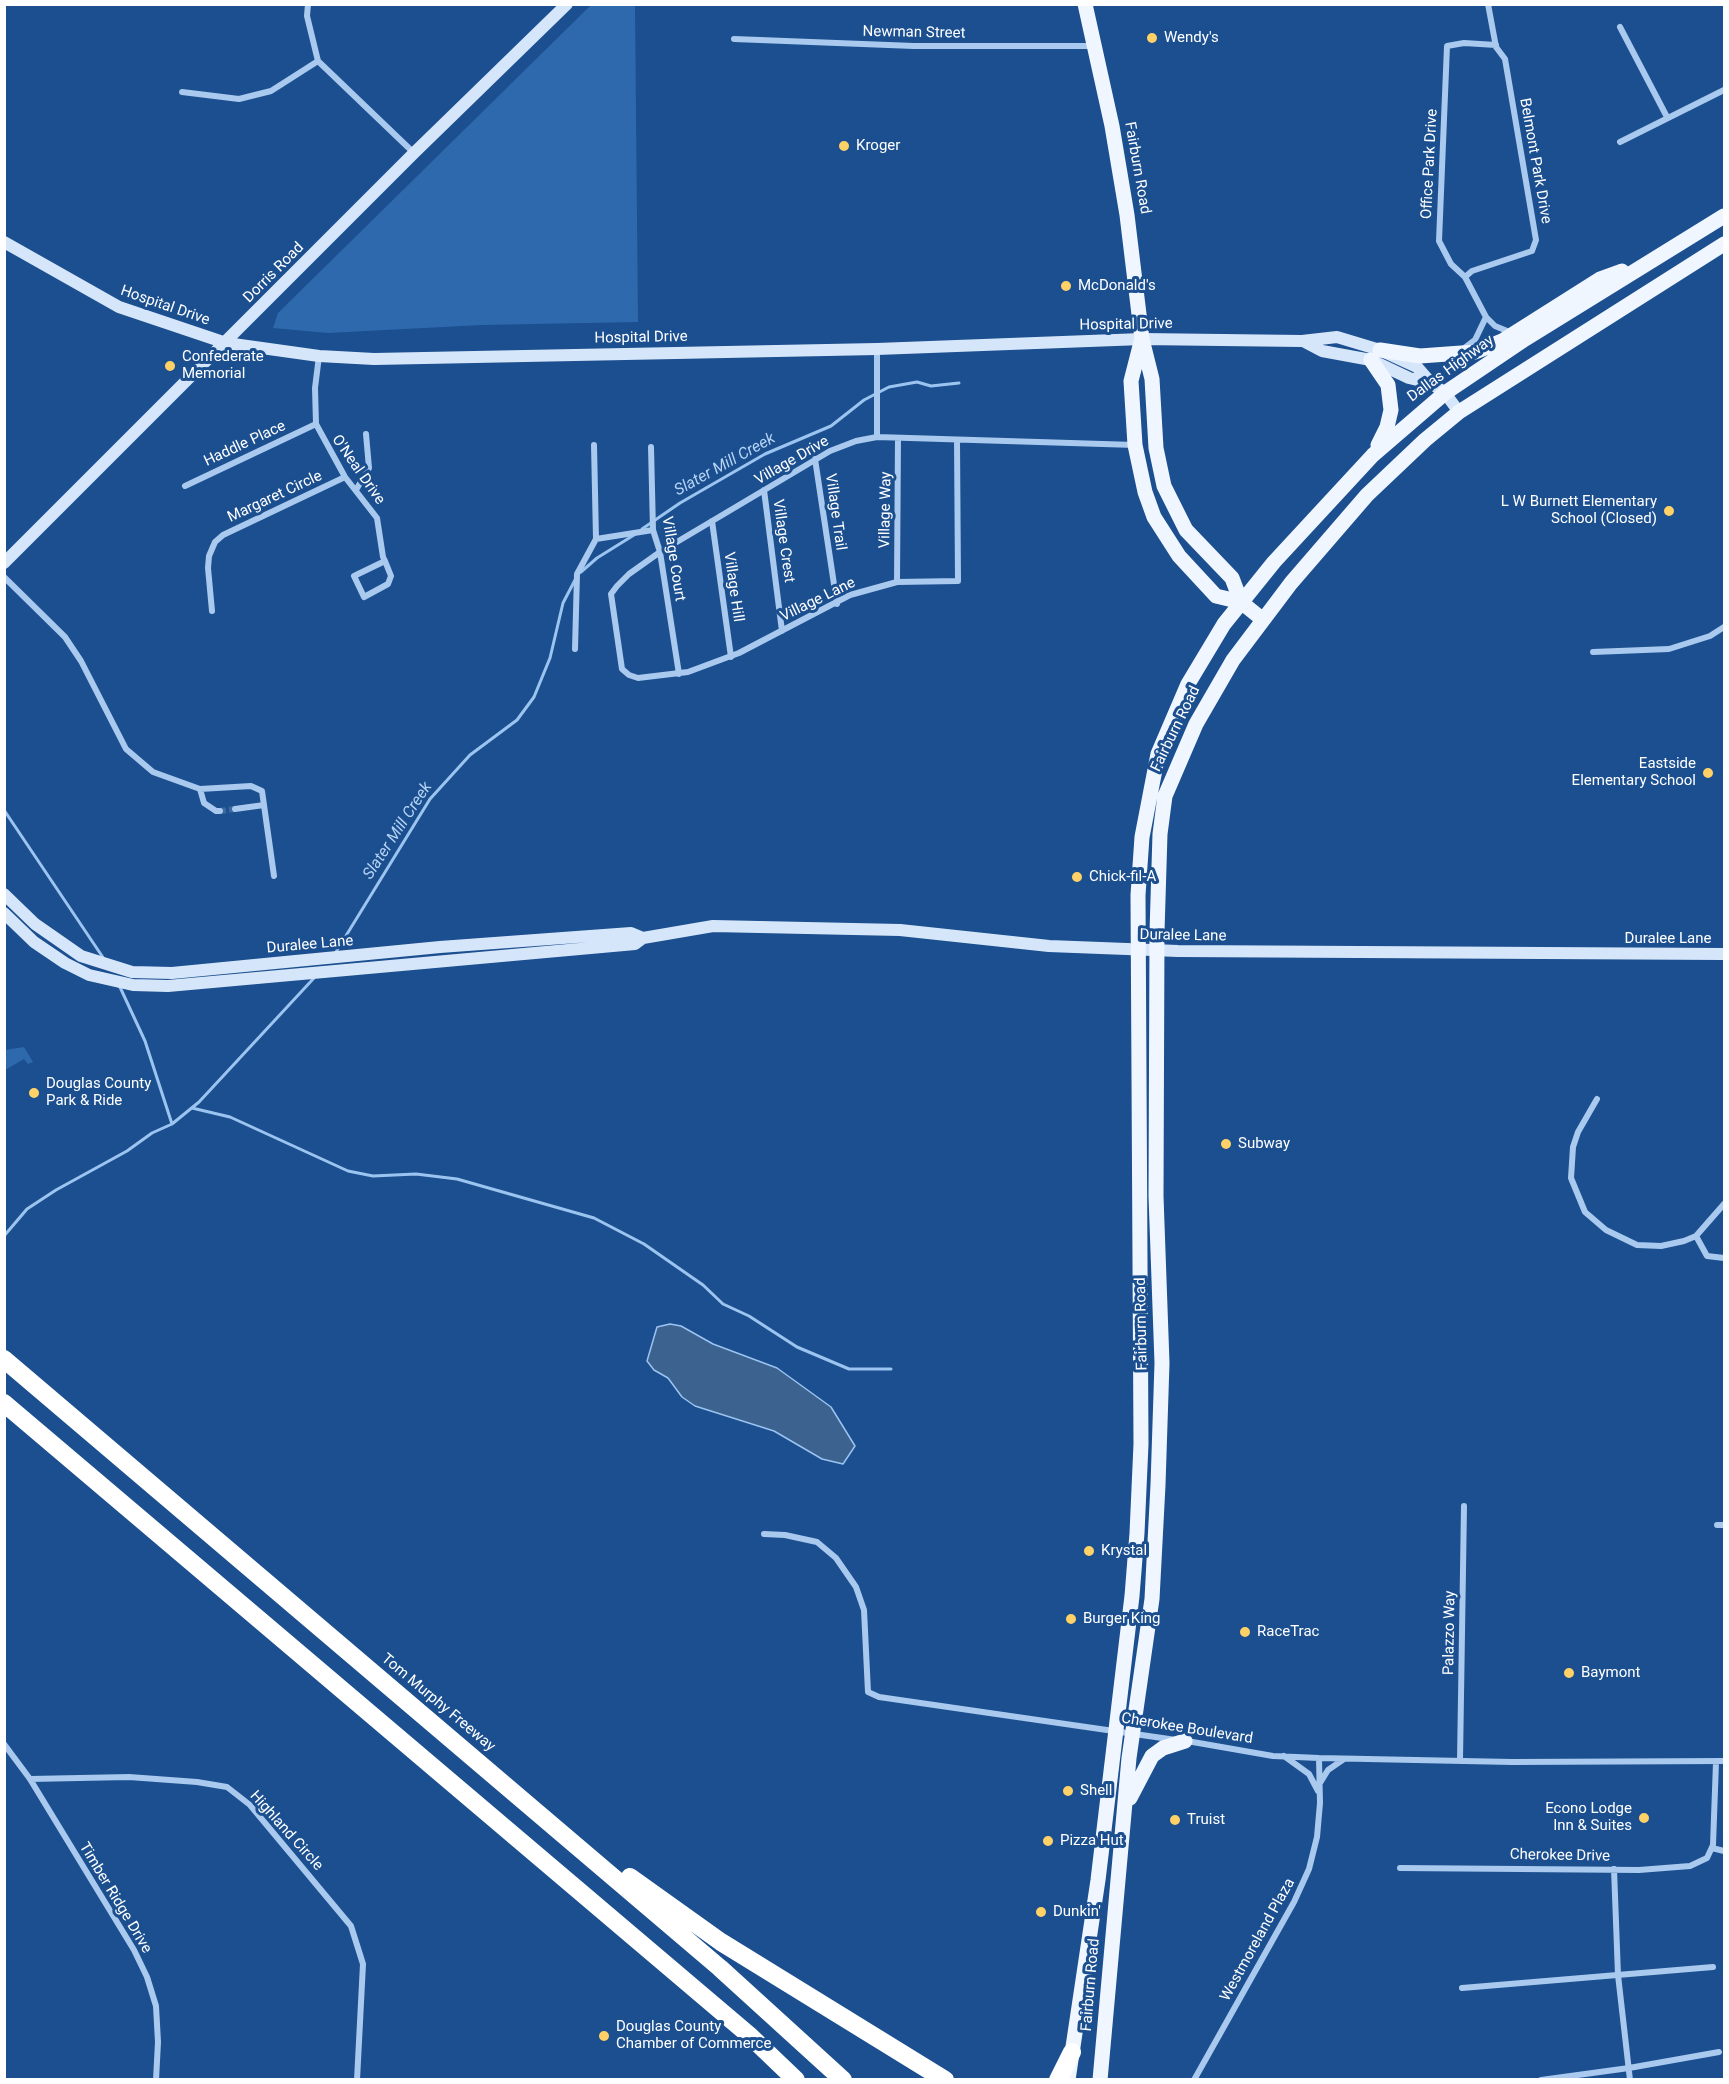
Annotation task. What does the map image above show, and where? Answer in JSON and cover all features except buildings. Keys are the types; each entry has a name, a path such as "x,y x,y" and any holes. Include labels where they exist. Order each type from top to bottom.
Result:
{"highway":[{"name":"Tom Murphy Freeway","path":"4,1359 720,1968 843,2079"},
{"path":"4,1403 749,2035 796,2079"},
{"path":"530,1806 721,1942 857,2028 945,2079"},
{"path":"749,2035 786,2079"},
{"path":"1058,2079 1072,2052"}],"main road":[{"name":"Fairburn Road","path":"1085,4 1126,207 1142,339 1152,378 1159,466 1168,495 1186,530 1232,578 1241,602"},
{"name":"Dallas Highway","path":"1241,602 1373,455 1445,393 1525,339 1725,216"},
{"path":"1262,619 1328,538 1367,495 1425,440 1460,412 1725,244"},
{"path":"1373,455 1387,427 1391,410 1388,385 1375,355 1420,356 1475,352 1514,334 1600,279 1655,259"},
{"name":"Fairburn Road","path":"1100,2079 1125,1809 1152,1599 1161,1381 1156,1196 1160,834 1165,796 1174,768 1210,698 1262,619 1241,602 1216,596 1190,569 1165,534 1145,492 1135,445 1131,381 1142,339"},
{"name":"Fairburn Road","path":"1068,2079 1096,1891 1132,1596 1141,1444 1138,950 1140,857 1158,754 1201,659 1241,602"},
{"path":"1125,1809 1152,1756 1163,1748 1185,1741"}],"street":[{"path":"308,4 307,16 318,61 414,153"},
{"name":"Dorris Road","path":"4,563 414,153 567,4"},
{"name":"Belmont Park Drive","path":"1465,277 1472,271 1532,251 1536,240 1505,59 1496,45 1488,4"},
{"path":"1620,27 1667,117"},
{"name":"Newman Street","path":"734,39 914,46 1094,46"},
{"name":"Office Park Drive","path":"1486,317 1465,277 1451,264 1439,241 1448,46 1464,43 1496,45"},
{"path":"182,93 239,99 261,94 271,91 318,61"},
{"path":"1620,142 1725,90"},
{"name":"Hospital Drive","path":"4,242 118,308 226,343 319,356 374,359 877,349 1142,339 1302,341 1336,337 1375,355 1417,367 1431,383 1445,393 1460,412"},
{"path":"1455,354 1475,340 1486,317 1495,326 1514,334"},
{"path":"877,349 877,438"},
{"name":"O'Neal Drive","path":"319,356 315,388 316,424 345,477 377,518 385,561 391,576 388,584 364,597 354,576 385,561"},
{"name":"Haddle Place","path":"185,486 316,424"},
{"path":"356,490 369,468 366,434"},
{"name":"Village Drive","path":"628,675 622,669 611,594 629,574 660,552 815,459 856,441 877,438 1135,445"},
{"name":"Village Way","path":"897,582 898,438"},
{"name":"Village Lane","path":"628,675 638,678 679,674 731,657 837,604 850,595 897,582 958,581 957,440"},
{"path":"575,649 577,574 596,539 594,445"},
{"name":"Village Court","path":"651,447 653,530 660,552 679,674"},
{"name":"Village Trail","path":"815,459 837,604"},
{"name":"Margaret Circle","path":"212,611 208,568 214,542 223,535 345,477"},
{"name":"Village Crest","path":"764,490 782,631"},
{"name":"Village Hill","path":"712,521 731,657"},
{"path":"596,539 653,530"},
{"path":"4,577 65,637 81,661 126,749 153,772 200,789 251,786 262,791 274,876"},
{"path":"1593,652 1669,649 1710,636 1725,627"},
{"path":"200,789 204,803 220,811"},
{"path":"235,809 264,805"},
{"name":"Duralee Lane","path":"4,894 35,924 81,956 132,972 172,973 440,947 631,933 643,938"},
{"name":"Duralee Lane","path":"4,913 34,942 65,963 89,975 133,985 168,986 423,965 635,944 643,938 713,926 845,928 963,935 1049,946 1157,951 1725,954"},
{"path":"1597,1100 1578,1132 1573,1147 1571,1178 1585,1212 1606,1230 1636,1245 1661,1246 1696,1236 1725,1204"},
{"path":"1696,1236 1707,1256 1725,1258"},
{"name":"Palazzo Way","path":"1460,1760 1464,1506"},
{"path":"1717,1525 1725,1525"},
{"name":"Cherokee Boulevard","path":"765,1534 785,1535 817,1542 836,1558 856,1587 864,1611 868,1692 879,1697 1134,1732 1284,1756 1460,1760 1725,1761"},
{"name":"Timber Ridge Drive","path":"4,1744 30,1779 134,1950 147,1977 156,2006 158,2042 156,2079"},
{"name":"Westmoreland Plaza","path":"1284,1756 1309,1774 1317,1786 1320,1803"},
{"name":"Westmoreland Plaza","path":"1194,2079 1294,1902 1309,1869 1317,1837 1320,1803 1319,1758"},
{"path":"1320,1784 1328,1770 1345,1758"},
{"path":"1716,1762 1712,1848 1725,1851"},
{"name":"Highland Circle","path":"30,1779 129,1777 197,1782 227,1787 250,1805 351,1926 363,1964 357,2079"},
{"name":"Cherokee Drive","path":"1400,1868 1672,1869 1690,1866 1707,1858 1712,1848"},
{"path":"1614,1869 1618,1975 1630,2079"},
{"path":"1462,1988 1713,1968"},
{"path":"1541,2079 1629,2068 1719,2052"}],"shaded area":[{"path":"591,5 635,5 638,322 482,325 328,333 273,328 278,313"},
{"path":"24,1047 33,1062 28,1064 24,1059 5,1070 5,1050"},
{"path":"670,1324 681,1326 713,1344 777,1368 831,1407 855,1446 843,1464 822,1459 774,1431 695,1406 682,1397 668,1378 654,1370 647,1361 657,1327"}],"waterway":[{"name":"Slater Mill Creek","path":"642,529 680,503 765,454 831,426 864,400 889,387 917,382 931,386 959,383"},
{"name":"Slater Mill Creek","path":"581,572 597,558 634,535"},
{"name":"Slater Mill Creek","path":"336,952 430,799 470,755 517,720 534,697 550,658 563,603 575,580"},
{"path":"4,810 104,959"},
{"name":"Slater Mill Creek","path":"4,1236 27,1209 56,1190 127,1151 152,1133 172,1124 199,1102 314,978"},
{"path":"119,985 145,1041 172,1124"},
{"path":"192,1108 230,1117 348,1171 373,1176 416,1174 457,1179 594,1218 644,1244 703,1285 723,1304 749,1316 797,1347 849,1369 891,1369"}],"tunnel":[{"path":"220,811 235,809"}],"place":[{"name":"Wendy's","path":"1152,38"},
{"name":"Kroger","path":"844,146"},
{"name":"McDonald's","path":"1066,286"},
{"name":"Confederate Memorial","path":"170,366"},
{"name":"L W Burnett Elementary School (Closed)","path":"1669,511"},
{"name":"Eastside Elementary School","path":"1708,773"},
{"name":"Chick-fil-A","path":"1077,877"},
{"name":"Douglas County Park & Ride","path":"34,1093"},
{"name":"Subway","path":"1226,1144"},
{"name":"Krystal","path":"1089,1551"},
{"name":"Burger King","path":"1071,1619"},
{"name":"RaceTrac","path":"1245,1632"},
{"name":"Baymont","path":"1569,1673"},
{"name":"Shell","path":"1068,1791"},
{"name":"Econo Lodge Inn & Suites","path":"1644,1818"},
{"name":"Truist","path":"1175,1820"},
{"name":"Pizza Hut","path":"1048,1841"},
{"name":"Dunkin'","path":"1041,1912"},
{"name":"Douglas County Chamber of Commerce","path":"604,2036"}]}
